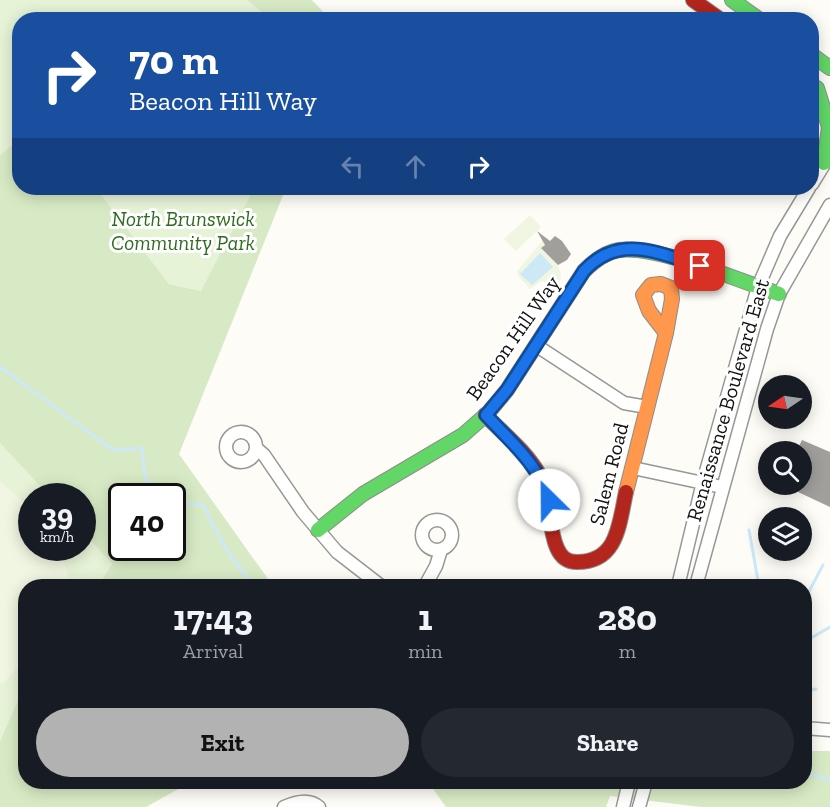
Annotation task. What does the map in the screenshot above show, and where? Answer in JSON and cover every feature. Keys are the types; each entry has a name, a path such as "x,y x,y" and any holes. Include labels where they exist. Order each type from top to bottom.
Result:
{"main road":[{"path":"693,0 710,12"},
{"path":"732,0 749,12"},
{"path":"819,100 829,127 827,158"},
{"name":"Beacon Hill Way","path":"318,530 363,494 463,435 486,415 507,390 584,271 594,261 617,250 647,250 779,294"},
{"name":"Salem Road","path":"486,415 517,447 545,485 549,500 551,536 561,556 569,562 590,562 608,552 614,542 666,333"}],"street":[{"name":"Renaissance Boulevard East","path":"819,172 827,158"},
{"name":"Renaissance Boulevard East","path":"680,579 703,482 758,287 780,236 805,195"},
{"name":"Renaissance Boulevard East","path":"698,579 722,487 779,294 830,205"},
{"path":"537,346 624,403 647,407"},
{"path":"256,448 272,465 318,530 337,552 372,579"},
{"path":"633,468 722,487"},
{"path":"429,579 441,550"},
{"path":"812,729 830,730"},
{"path":"622,807 627,789"},
{"path":"639,807 644,789"},
{"path":"284,807 295,801 314,803 319,807"}],"green space":[{"path":"0,0 247,0 262,12 12,12 12,145 0,155"},
{"path":"247,0 312,0 323,12 262,12"},
{"path":"12,145 12,195 101,195 169,284 201,291 250,195 283,195 179,454 268,579 102,579 112,564 109,561 186,561 186,483 108,483 108,560 96,546 96,483 37,483 0,443 0,155"},
{"name":"North Brunswick Community Park","path":"101,195 250,195 202,291 169,284"},
{"path":"530,215 541,227 516,251 504,239"},
{"path":"543,240 546,241 542,249 546,254 550,251 561,272 560,282 554,285 542,281 530,289 518,276 517,271"},
{"path":"0,443 37,483 18,483 18,561 96,561 96,546 112,564 102,579 18,579 18,700 0,741"},
{"path":"0,481 18,497 18,561 63,561 67,569 68,579 18,579 18,667 2,684 0,682"},
{"path":"18,700 18,789 178,789 146,807 0,807 0,741"},
{"path":"812,751 830,751 830,807 701,807 610,796 606,807 446,807 433,789 812,789"}],"water":[{"path":"540,253 553,267 532,285 520,274"}],"building":[{"path":"537,231 550,241 555,236 562,241 571,254 567,260 558,265 541,248 545,245"},
{"path":"812,444 830,452 830,507 804,495 812,495"}],"waterway":[{"path":"0,367 113,450 142,448 145,478 150,483"},
{"path":"186,504 203,505 232,558 249,579"},
{"path":"749,530 758,579"},
{"path":"812,586 823,565"},
{"path":"812,637 830,627"},
{"path":"812,690 816,689"},
{"path":"812,774 830,780"}],"traffic: fast":[{"path":"732,0 749,12"},
{"path":"819,60 830,68"},
{"path":"819,94 829,127 824,163"},
{"path":"318,530 363,494 463,435 488,413 507,390 584,271 605,255 619,250 655,253 699,265 779,294"}],"traffic: slow":[{"path":"626,492 666,333 672,299 671,288 661,284 651,285 643,295 649,311 666,333"}],"traffic: jam":[{"path":"693,0 710,12"},
{"path":"485,415 535,467 544,485 557,548 567,560 573,562 591,560 601,556 609,548 618,528 626,492"}],"route":[{"path":"549,500 545,485 533,467 486,415 507,390 567,301 584,271 594,261 617,250 634,248 700,266"}]}
